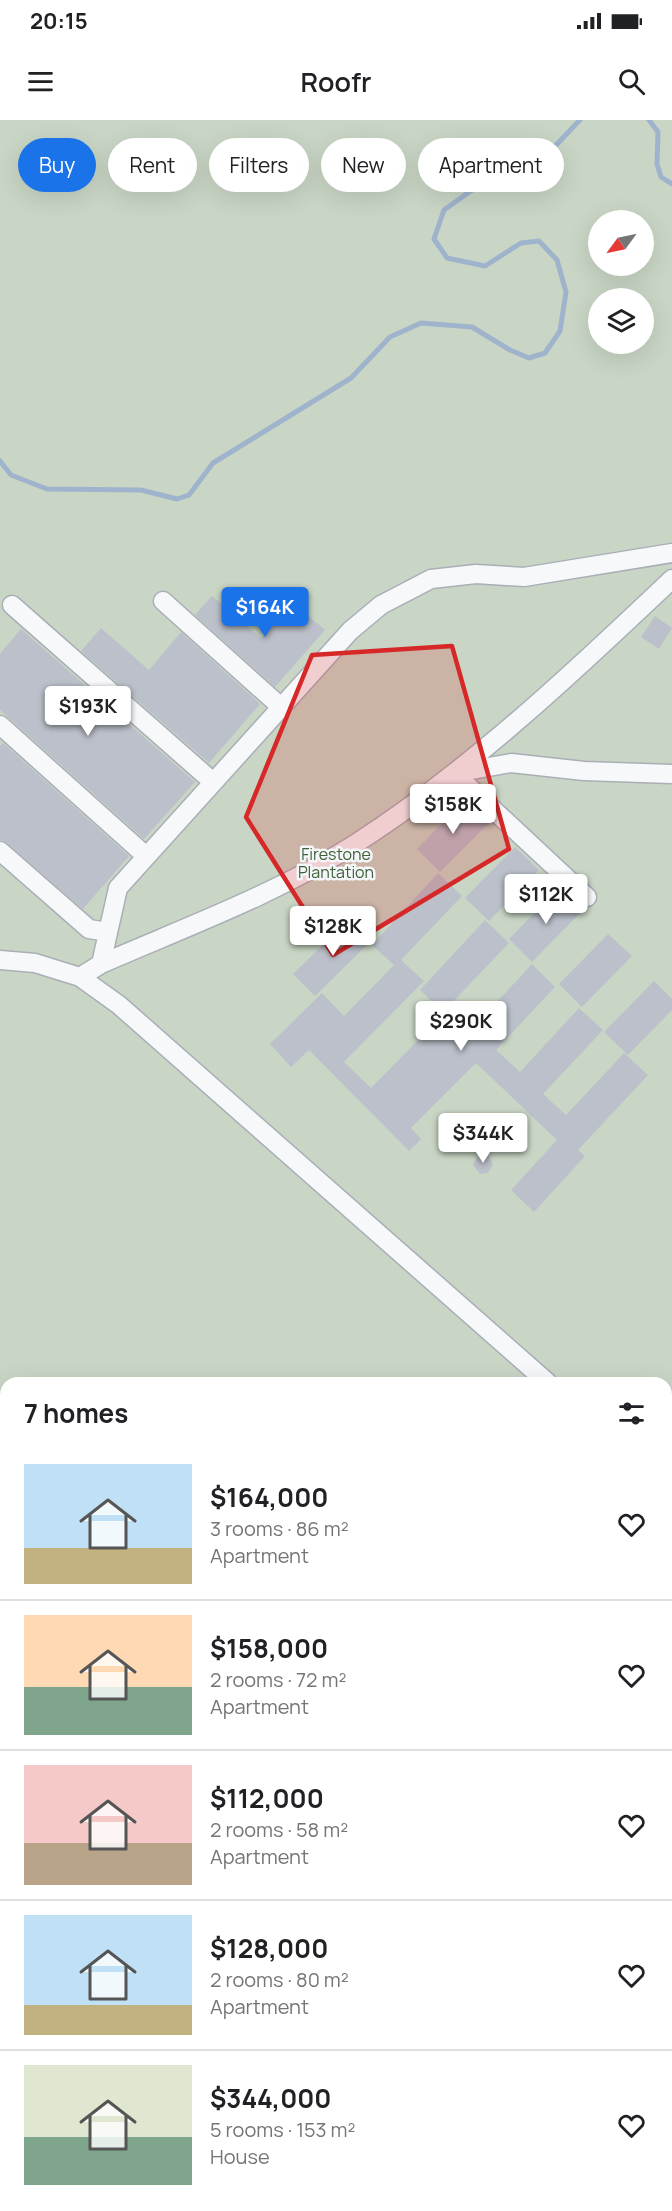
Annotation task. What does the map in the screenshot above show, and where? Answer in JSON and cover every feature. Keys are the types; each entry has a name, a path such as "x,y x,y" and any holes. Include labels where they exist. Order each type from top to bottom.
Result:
{"street":[{"path":"101,964 118,888 281,707 358,624 381,604 431,579 476,574 524,577 672,553"},
{"path":"80,977 101,964 285,884 355,844 454,773 589,658 672,579"},
{"path":"163,601 281,707"},
{"path":"12,605 213,782"},
{"path":"0,725 146,856"},
{"path":"454,773 511,762 584,771 672,774"},
{"path":"454,773 587,897"},
{"path":"0,851 89,929 108,932"},
{"path":"0,960 35,963 80,977 119,1005 542,1377"}],"highlighted area":[{"path":"452,646 509,849 333,955 246,817 312,655"}],"green space":[{"name":"Firestone Plantation","path":"0,120 672,120 672,1377 0,1377"}],"building":[{"path":"212,596 261,638 292,602 325,630 275,687 195,615"},
{"path":"655,616 672,628 659,649 641,637"},
{"path":"101,628 149,670 181,632 260,704 209,763 81,651"},
{"path":"21,629 195,782 144,839 0,710 0,654"},
{"path":"3,743 129,856 83,909 0,839 0,746"},
{"path":"466,799 490,822 440,872 417,849"},
{"path":"515,847 539,870 489,921 465,898"},
{"path":"438,873 462,896 401,960 424,981 344,1062 371,1088 451,1007 473,1028 532,964 555,987 496,1050 520,1072 579,1008 603,1030 543,1094 566,1115 624,1053 648,1075 578,1150 585,1156 534,1212 511,1190 557,1140 476,1063 411,1128 421,1139 409,1151 309,1050 291,1067 270,1044 322,993 344,1016 394,965 372,945"},
{"path":"559,888 582,911 532,962 509,939"},
{"path":"485,920 509,943 443,1012 420,990"},
{"path":"347,921 358,932 364,925 376,936 315,996 293,974"},
{"path":"608,934 632,956 582,1007 559,984"},
{"path":"654,981 672,999 672,1010 628,1055 604,1032"},
{"path":"488,1155 493,1164 488,1173 480,1174 473,1165 478,1156"}],"waterway":[{"path":"0,461 11,475 47,489 141,490 177,499 189,495 213,463 351,378 390,337 421,323 472,327 510,350 529,358 545,353 560,331 566,292 557,260 539,241 521,243 485,266 447,258 434,239 444,210 472,190 511,180 536,166 580,120"},
{"path":"649,120 658,132 657,164 661,177 672,184"}]}
